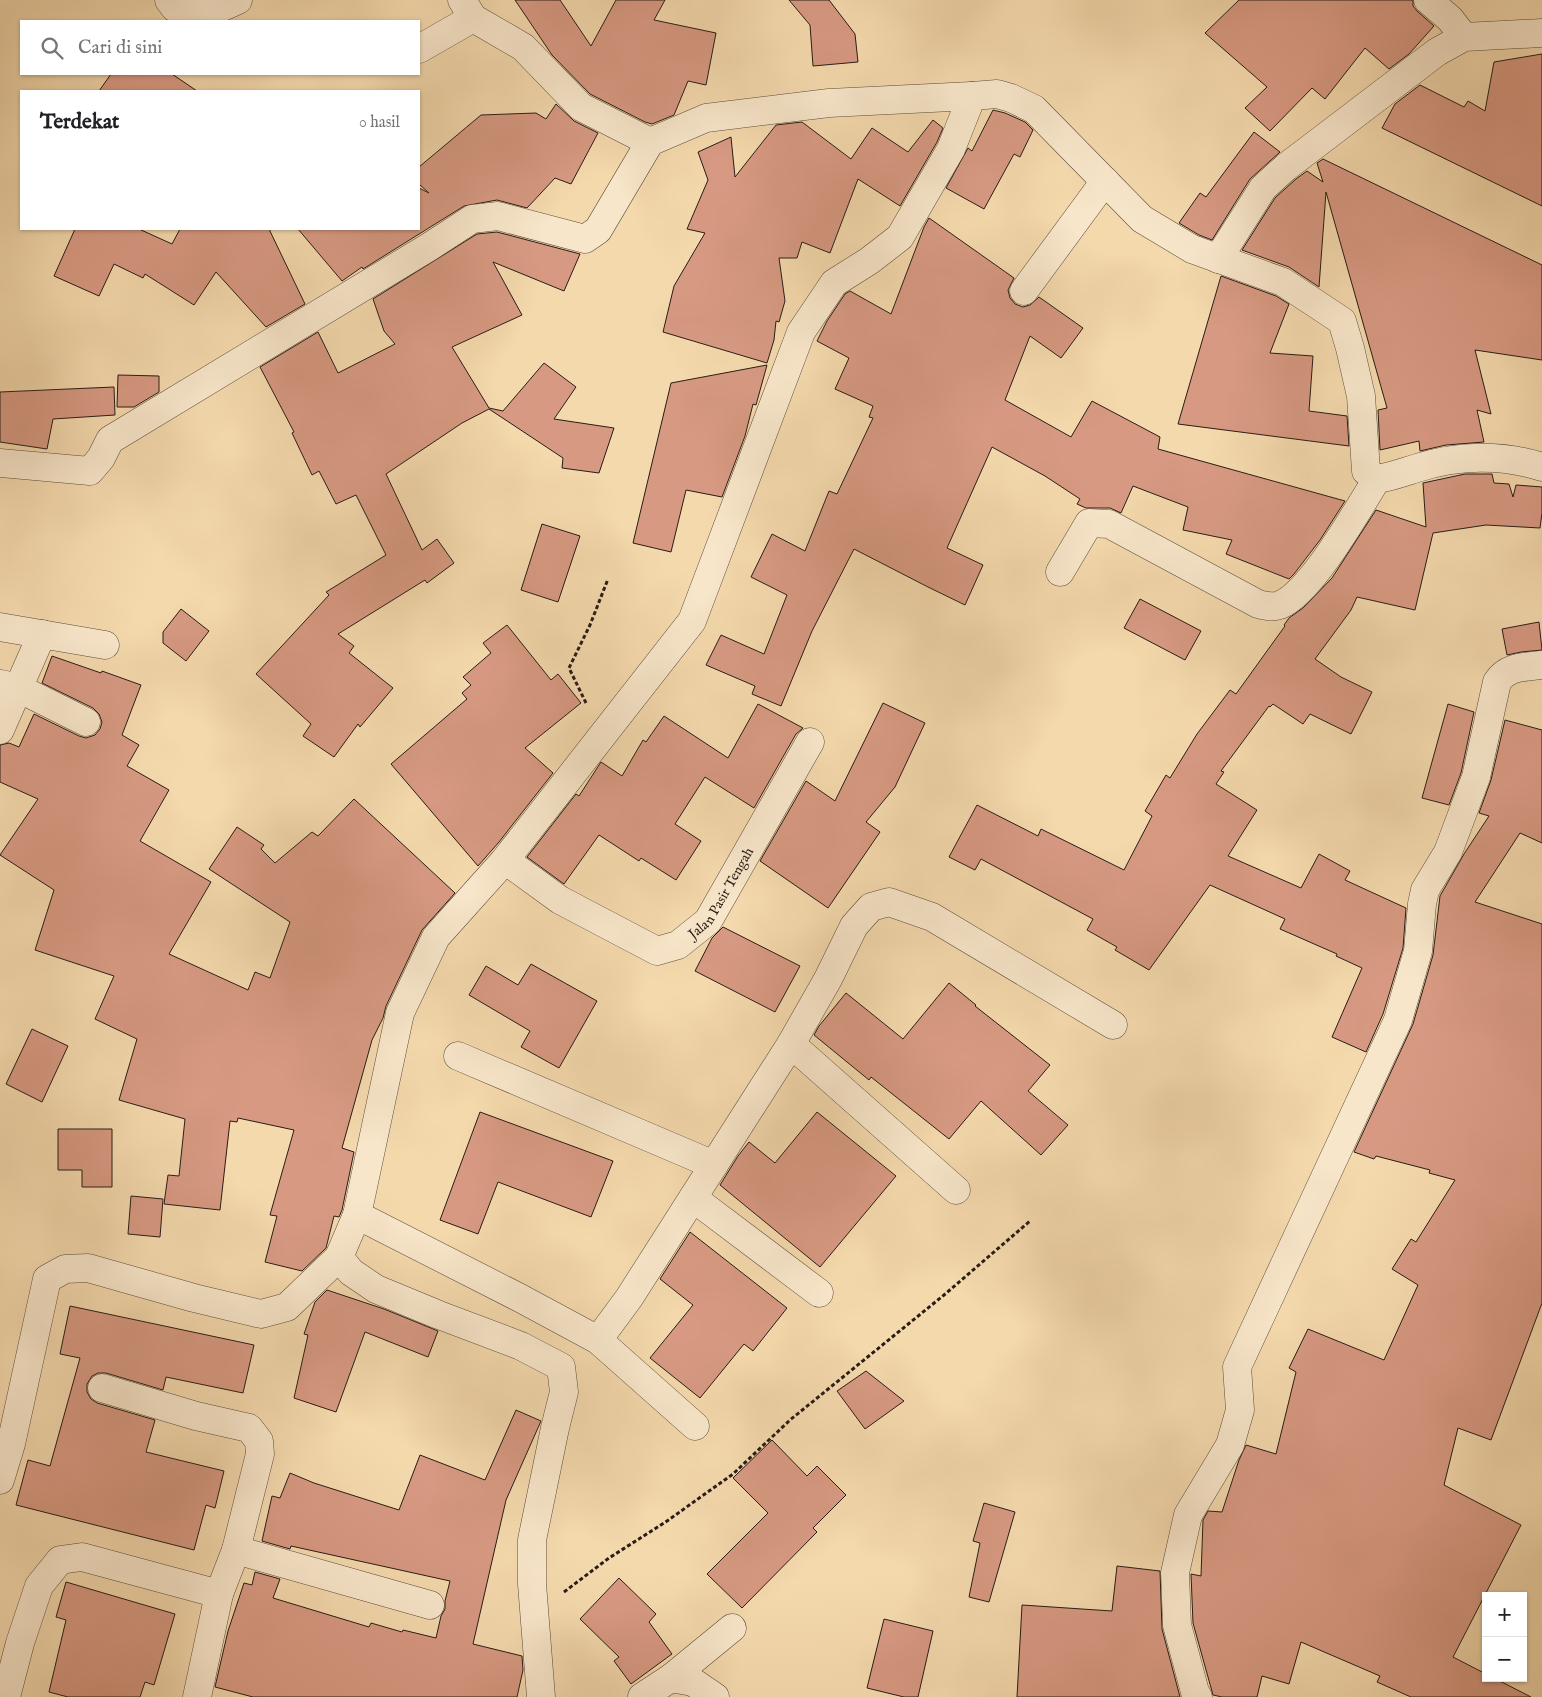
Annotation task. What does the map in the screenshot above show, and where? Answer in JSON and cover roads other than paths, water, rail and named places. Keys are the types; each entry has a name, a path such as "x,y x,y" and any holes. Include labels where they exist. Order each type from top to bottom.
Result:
{"street":[{"path":"169,0 176,8 190,13 207,14 238,0"},
{"path":"1428,0 1450,19 1464,37"},
{"path":"420,48 467,9 523,47 581,107 650,142"},
{"path":"1218,259 1263,188 1280,172 1430,57 1464,37 1540,30"},
{"path":"0,463 90,471 101,458 110,440 116,436 428,248 472,218 498,216 585,239 598,230 650,142 706,118 829,103 997,94 1011,98 1034,109 1142,218 1192,249 1283,282 1342,321 1361,396 1366,471 1377,479 1396,476 1453,459 1514,459 1542,467"},
{"path":"0,1480 11,1444 47,1279 65,1269 88,1268 194,1298 261,1314 287,1307 339,1257 357,1216 400,1013 436,938 505,860 692,620 801,332 834,283 869,261 900,237 951,150 972,96"},
{"path":"1024,291 1105,181"},
{"path":"1060,572 1089,522 1109,524 1258,604 1270,608 1279,606 1298,593 1328,557 1377,479"},
{"path":"0,627 105,645"},
{"path":"0,730 9,686 42,634"},
{"path":"1198,1697 1195,1692 1177,1624 1175,1573 1188,1515 1230,1445 1240,1410 1237,1367 1398,1020 1418,951 1425,890 1448,852 1476,777 1497,682 1502,675 1514,668 1542,665"},
{"path":"9,686 86,722"},
{"name":"Jalan Pasir Tengah","path":"505,860 560,900 657,951 678,944 708,921 810,742"},
{"path":"598,1340 629,1298 791,1044 828,979 854,926 871,907 889,902 932,917 1113,1025"},
{"path":"791,1044 956,1190"},
{"path":"458,1056 714,1165"},
{"path":"693,1198 819,1293"},
{"path":"357,1216 520,1298 598,1340 695,1426"},
{"path":"339,1257 351,1272 376,1289 520,1346 561,1367 564,1392 532,1540 532,1584 542,1697"},
{"path":"102,1388 196,1416 249,1428 259,1441 260,1454 236,1550 219,1594 197,1697"},
{"path":"236,1550 430,1605"},
{"path":"6,1697 10,1642 39,1586 60,1560 82,1557 219,1594"},
{"path":"642,1697 671,1678 732,1628"},
{"path":"671,1678 693,1682 715,1697"}]}
